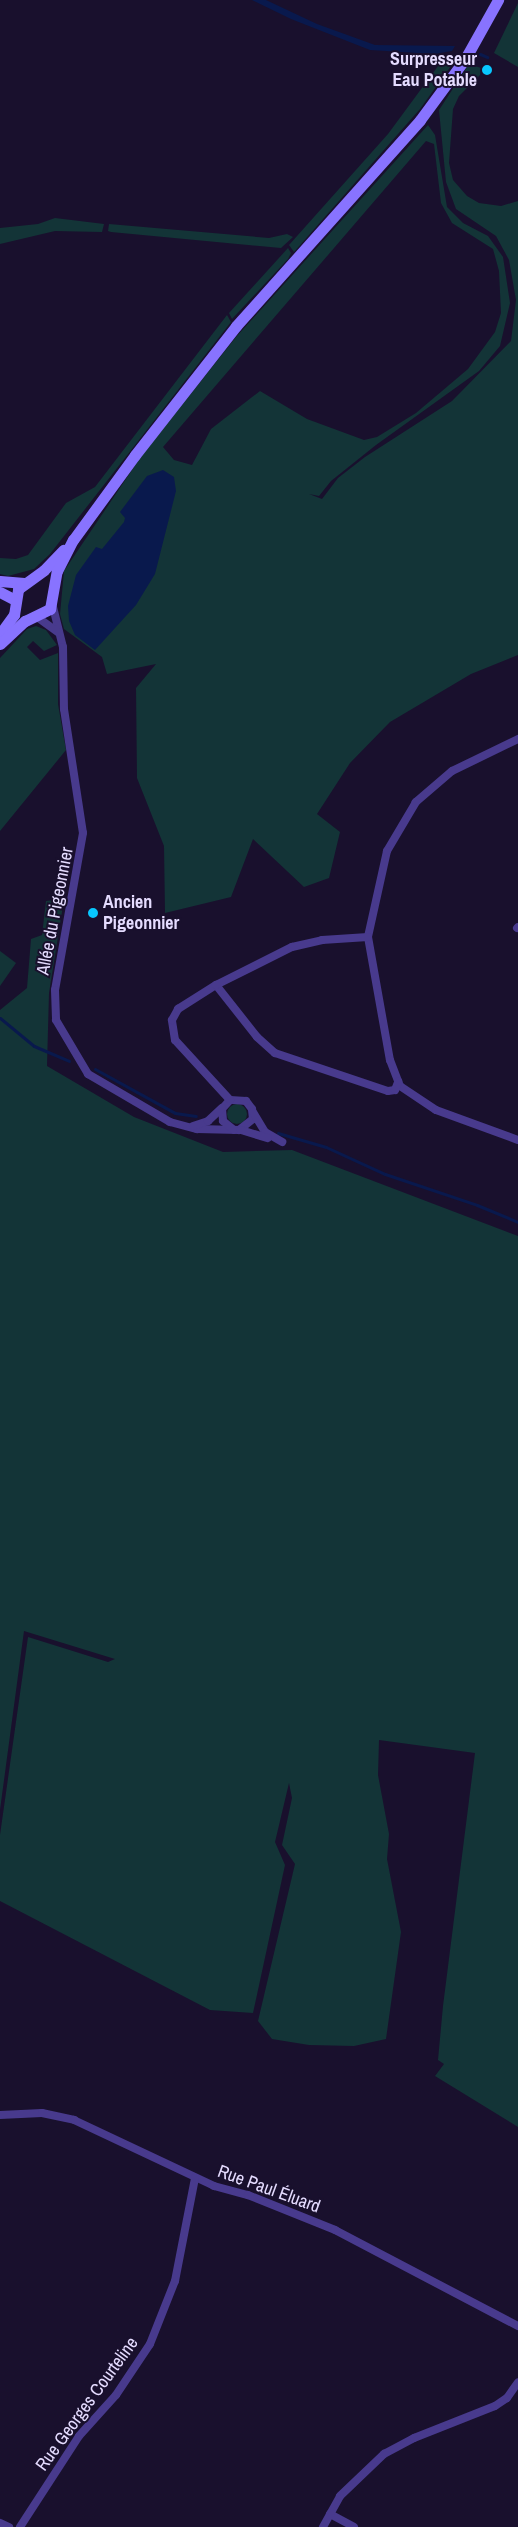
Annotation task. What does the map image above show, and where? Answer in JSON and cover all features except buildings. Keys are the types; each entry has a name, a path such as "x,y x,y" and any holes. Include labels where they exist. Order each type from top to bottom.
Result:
{"street":[{"path":"0,644 35,617 47,612 53,601 57,571 73,540 236,326 420,120 465,59 498,0"},
{"path":"0,634 14,615 16,602 26,582 73,540"},
{"path":"0,581 44,583 53,601"},
{"path":"0,592 16,602 22,613 35,617 59,633"},
{"name":"Allée du Pigeonnier","path":"53,601 63,647 64,709 83,833 55,990 56,1020 88,1074 160,1117 187,1127 237,1130 282,1142 262,1128 252,1109"},
{"path":"518,738 444,776 416,802 387,851 368,937 390,1060 398,1082 436,1110 518,1140"},
{"path":"230,1100 213,1078 188,1055 172,1034 172,1020 178,1009 216,985 292,947 322,940 368,937"},
{"path":"216,985 257,1037 275,1053 388,1091 395,1090 398,1082"},
{"path":"187,1127 208,1121 230,1100 243,1100 252,1109 251,1122 237,1130 223,1121 224,1106"},
{"name":"Rue Paul Éluard","path":"0,2115 42,2113 74,2120 195,2178 335,2230 518,2326"},
{"name":"Rue Georges Courteline","path":"20,2527 79,2436 116,2395 150,2344 176,2281 195,2178"},
{"path":"323,2527 352,2482 384,2454 414,2438 495,2406 507,2398 518,2382"},
{"path":"330,2514 354,2527"},
{"path":"0,2523 9,2527"}],"green space":[{"path":"518,3 518,67 494,53"},
{"path":"444,58 456,59 420,109 294,252 289,245 388,134"},
{"path":"469,64 481,68 480,75 459,96 453,109 449,163 453,180 467,196 479,203 501,206 518,201 518,655 471,674 390,722 350,763 317,814 340,832 329,878 304,887 253,839 231,897 165,913 164,846 137,778 136,688 156,664 107,674 102,657 64,629 60,614 64,571 140,458 236,337 428,125 435,135 447,207 463,223 488,236 503,257 510,303 500,346 479,371 376,445 331,481 319,496 309,494 322,499 338,478 365,457 452,401 511,341 516,300 509,260 496,236 456,209 446,182 439,110","holes":["426,141 434,144 441,203 452,223 493,249 499,271 501,313 495,332 468,369 416,413 377,437 364,440 307,419 260,391 211,429 192,465 174,460 163,447"]},
{"path":"55,218 104,224 102,232 55,231 0,244 0,228 38,224"},
{"path":"109,224 269,238 287,234 293,237 281,248 111,232 108,231"},
{"path":"288,248 291,253 288,259 232,319 229,313"},
{"path":"227,315 231,322 50,554 34,569 8,576 0,574 0,558 16,559 28,555 66,503 95,487"},
{"path":"36,626 46,630 57,645 44,651 33,641 27,647 40,660 58,653 58,704 66,750 0,831 0,658 27,629"},
{"path":"64,899 49,993 47,1066 134,1117 223,1152 292,1150 518,1236 518,2127 435,2076 444,2064 438,2060 443,2006 475,1753 379,1740 378,1775 389,1834 387,1859 401,1932 386,2039 354,2046 309,2045 272,2039 258,2021 295,1864 282,1845 292,1798 289,1783 275,1842 285,1865 253,2013 210,2010 0,1901 0,1835 28,1637 108,1662 115,1659 24,1631 0,1810 0,1010 27,988 31,939 42,935 46,901"},
{"path":"0,951 16,963 0,986"},
{"path":"237,1104 244,1107 247,1114 244,1121 237,1124 230,1121 227,1114 230,1107"}],"shaded area":[{"path":"252,0 266,0 317,24 375,45 455,46 452,51 434,54 370,50 291,19"},
{"path":"163,470 174,477 176,491 155,574 136,605 95,650 75,635 69,621 68,606 76,575 96,547 102,549 124,522 125,518 120,512 147,476"}],"waterway":[{"path":"480,54 487,57"},
{"path":"0,1018 34,1046 69,1061"},
{"path":"95,1069 175,1113 196,1116"},
{"path":"278,1133 326,1147 385,1174 477,1205 518,1222"}],"place":[{"name":"Surpresseur Eau Potable","path":"487,70"},
{"name":"Ancien Pigeonnier","path":"93,913"}]}
